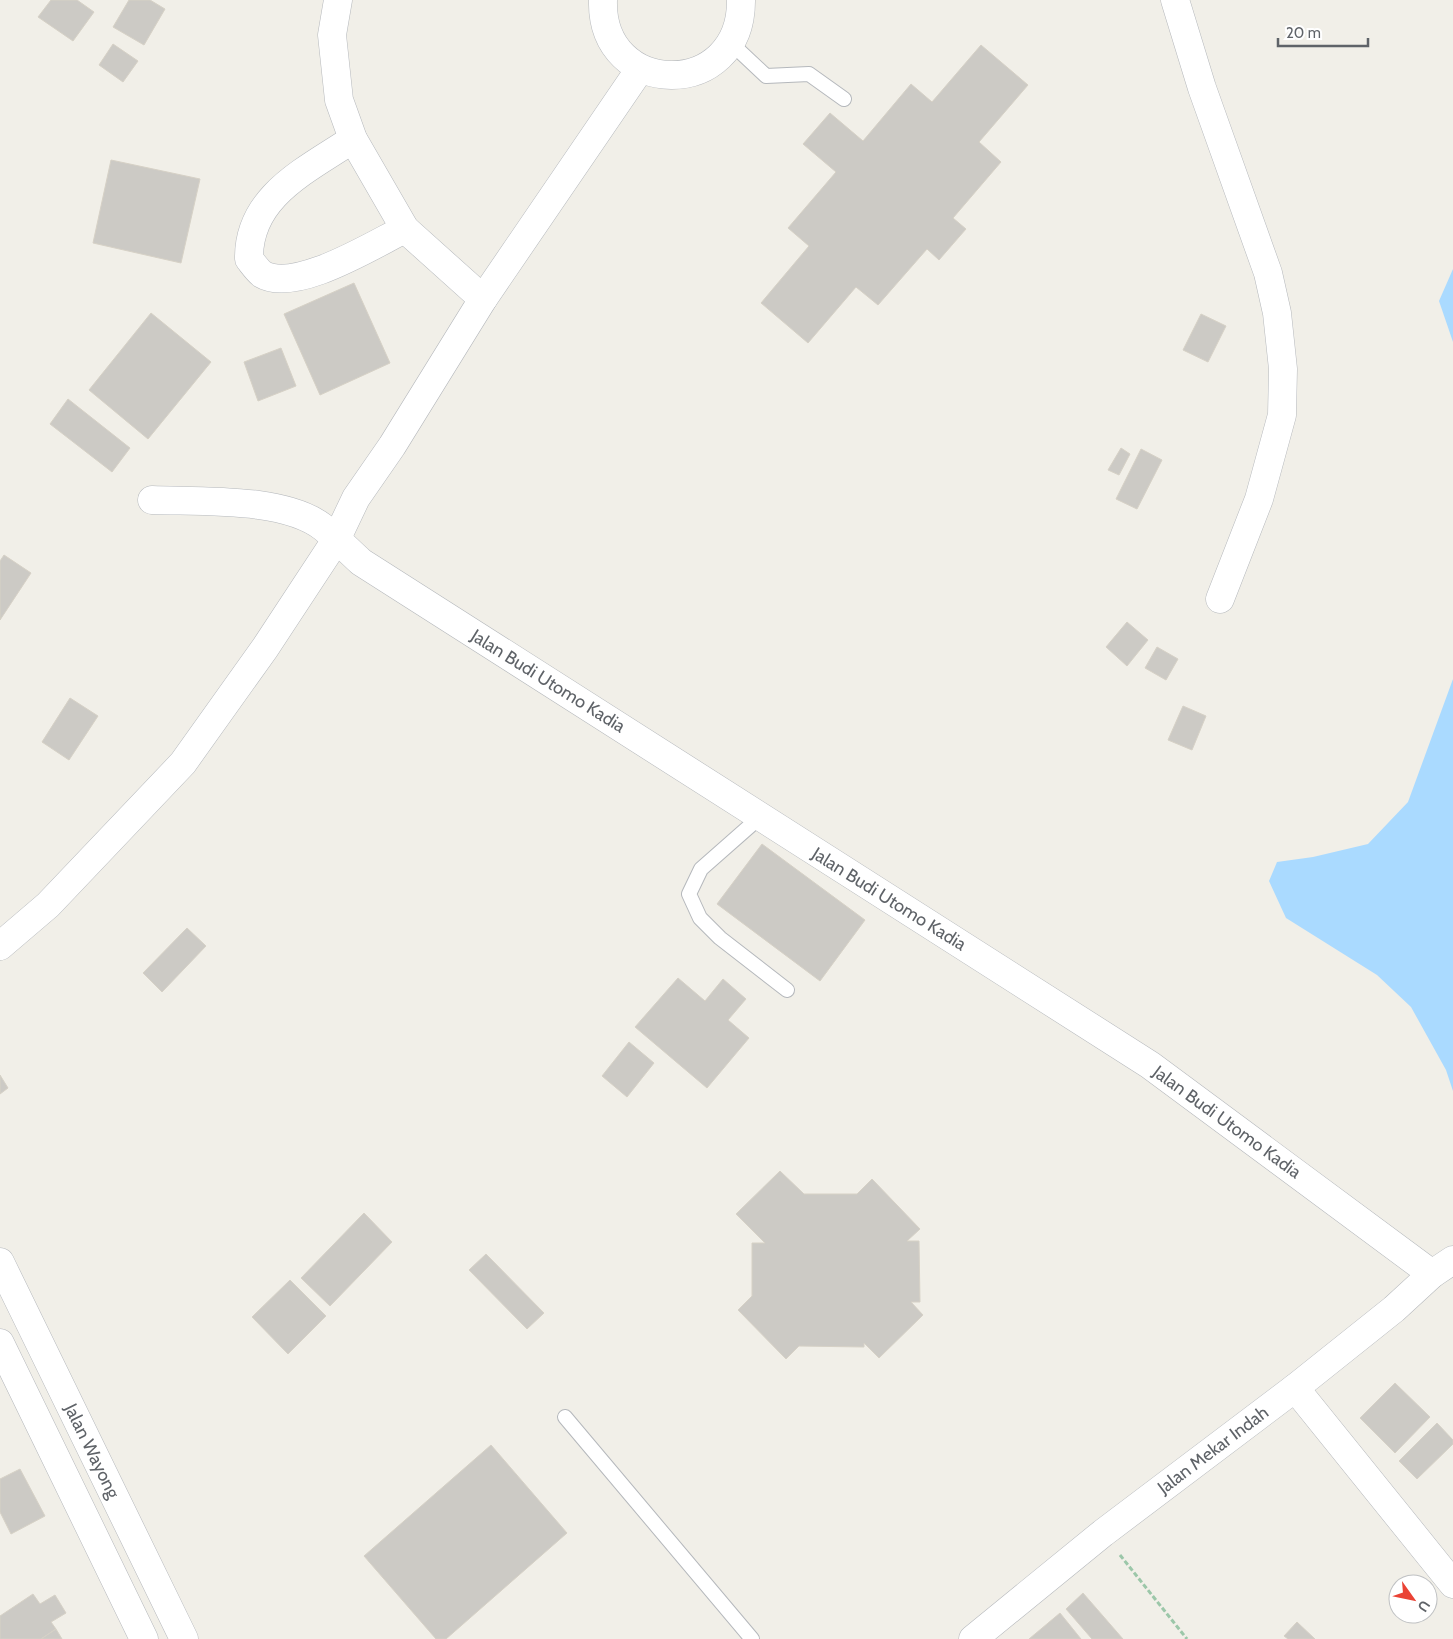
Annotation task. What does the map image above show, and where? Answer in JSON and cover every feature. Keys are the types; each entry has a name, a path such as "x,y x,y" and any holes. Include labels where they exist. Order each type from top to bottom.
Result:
{"street":[{"path":"338,0 332,36 339,100 353,139 405,229 483,299"},
{"path":"603,0 606,28 619,52 640,69 673,77 706,68 732,44 742,19 741,0"},
{"path":"1175,0 1202,88 1268,273 1277,313 1283,369 1282,415 1280,424 1259,499 1220,599"},
{"path":"0,946 48,905 183,763 265,648 336,540 356,498 392,446 483,299 640,69"},
{"path":"353,139 281,188 259,214 253,227 249,242 250,259 264,275 286,279 318,272 405,229"},
{"name":"Jalan Budi Utomo Kadia","path":"152,500 258,504 307,518 324,528 361,562 1150,1065 1442,1267"},
{"name":"Jalan Wayong","path":"0,1262 184,1639"},
{"name":"Jalan Mekar Indah","path":"977,1638 1103,1533 1295,1388 1394,1309 1442,1267"},
{"name":"Jalan Wayong","path":"0,1343 144,1639"},
{"path":"1295,1388 1453,1584"}],"lane":[{"path":"732,44 766,76 809,74 844,98"},
{"path":"760,817 701,869 689,894 700,918 720,938 787,990"},
{"path":"565,1417 752,1639"}],"path":[{"path":"1103,1533 1187,1639"}],"water":[{"path":"1453,269 1453,342 1439,301"},
{"path":"1453,679 1453,1091 1446,1070 1411,1007 1377,975 1286,918 1269,881 1277,862 1313,857 1368,844 1408,802"}],"building":[{"path":"51,0 77,0 94,12 73,41 38,17"},
{"path":"129,0 150,0 165,9 144,45 113,27"},
{"path":"113,44 138,61 123,82 99,65"},
{"path":"981,45 1028,85 979,142 1001,162 953,218 966,229 939,260 927,249 878,305 856,287 808,343 761,303 809,246 788,228 836,172 803,144 830,113 863,141 911,84 932,102"},
{"path":"111,160 200,179 181,263 93,243"},
{"path":"354,283 390,363 320,395 284,314"},
{"path":"151,313 211,362 148,439 89,390"},
{"path":"1201,314 1226,326 1208,362 1183,350"},
{"path":"281,348 296,386 258,401 244,362"},
{"path":"68,399 130,448 112,472 50,424"},
{"path":"1121,448 1130,454 1119,475 1108,470"},
{"path":"1141,449 1162,460 1137,509 1116,499"},
{"path":"4,555 31,573 0,620 0,561"},
{"path":"1127,622 1148,640 1127,666 1106,647"},
{"path":"1157,647 1178,659 1166,680 1145,668"},
{"path":"70,698 98,716 69,760 42,742"},
{"path":"1183,706 1206,716 1192,750 1168,740"},
{"path":"762,844 865,920 820,981 717,904"},
{"path":"187,928 206,946 162,992 143,973"},
{"path":"678,978 705,1001 723,979 746,999 728,1020 749,1038 707,1088 635,1027"},
{"path":"629,1042 654,1063 627,1097 602,1076"},
{"path":"0,1075 8,1088 0,1094"},
{"path":"780,1171 804,1194 857,1194 872,1179 920,1229 907,1241 919,1241 920,1302 911,1302 923,1315 879,1358 864,1343 864,1347 799,1346 786,1359 738,1310 752,1296 752,1243 765,1243 736,1214"},
{"path":"364,1213 392,1242 330,1306 301,1278"},
{"path":"486,1254 544,1313 527,1329 469,1270"},
{"path":"290,1280 326,1316 288,1354 252,1317"},
{"path":"1395,1383 1430,1417 1395,1453 1360,1418"},
{"path":"1437,1423 1453,1440 1453,1444 1417,1479 1399,1461"},
{"path":"491,1445 567,1533 446,1639 436,1639 364,1556"},
{"path":"20,1469 45,1516 11,1534 0,1512 0,1479"},
{"path":"1083,1593 1123,1639 1092,1639 1066,1609"},
{"path":"33,1594 40,1604 55,1595 66,1613 51,1622 56,1629 41,1639 0,1639 0,1616"},
{"path":"1060,1613 1081,1639 1029,1639"},
{"path":"1297,1622 1315,1639 1288,1639 1284,1636"},
{"path":"56,1629 62,1639 41,1639"}]}
